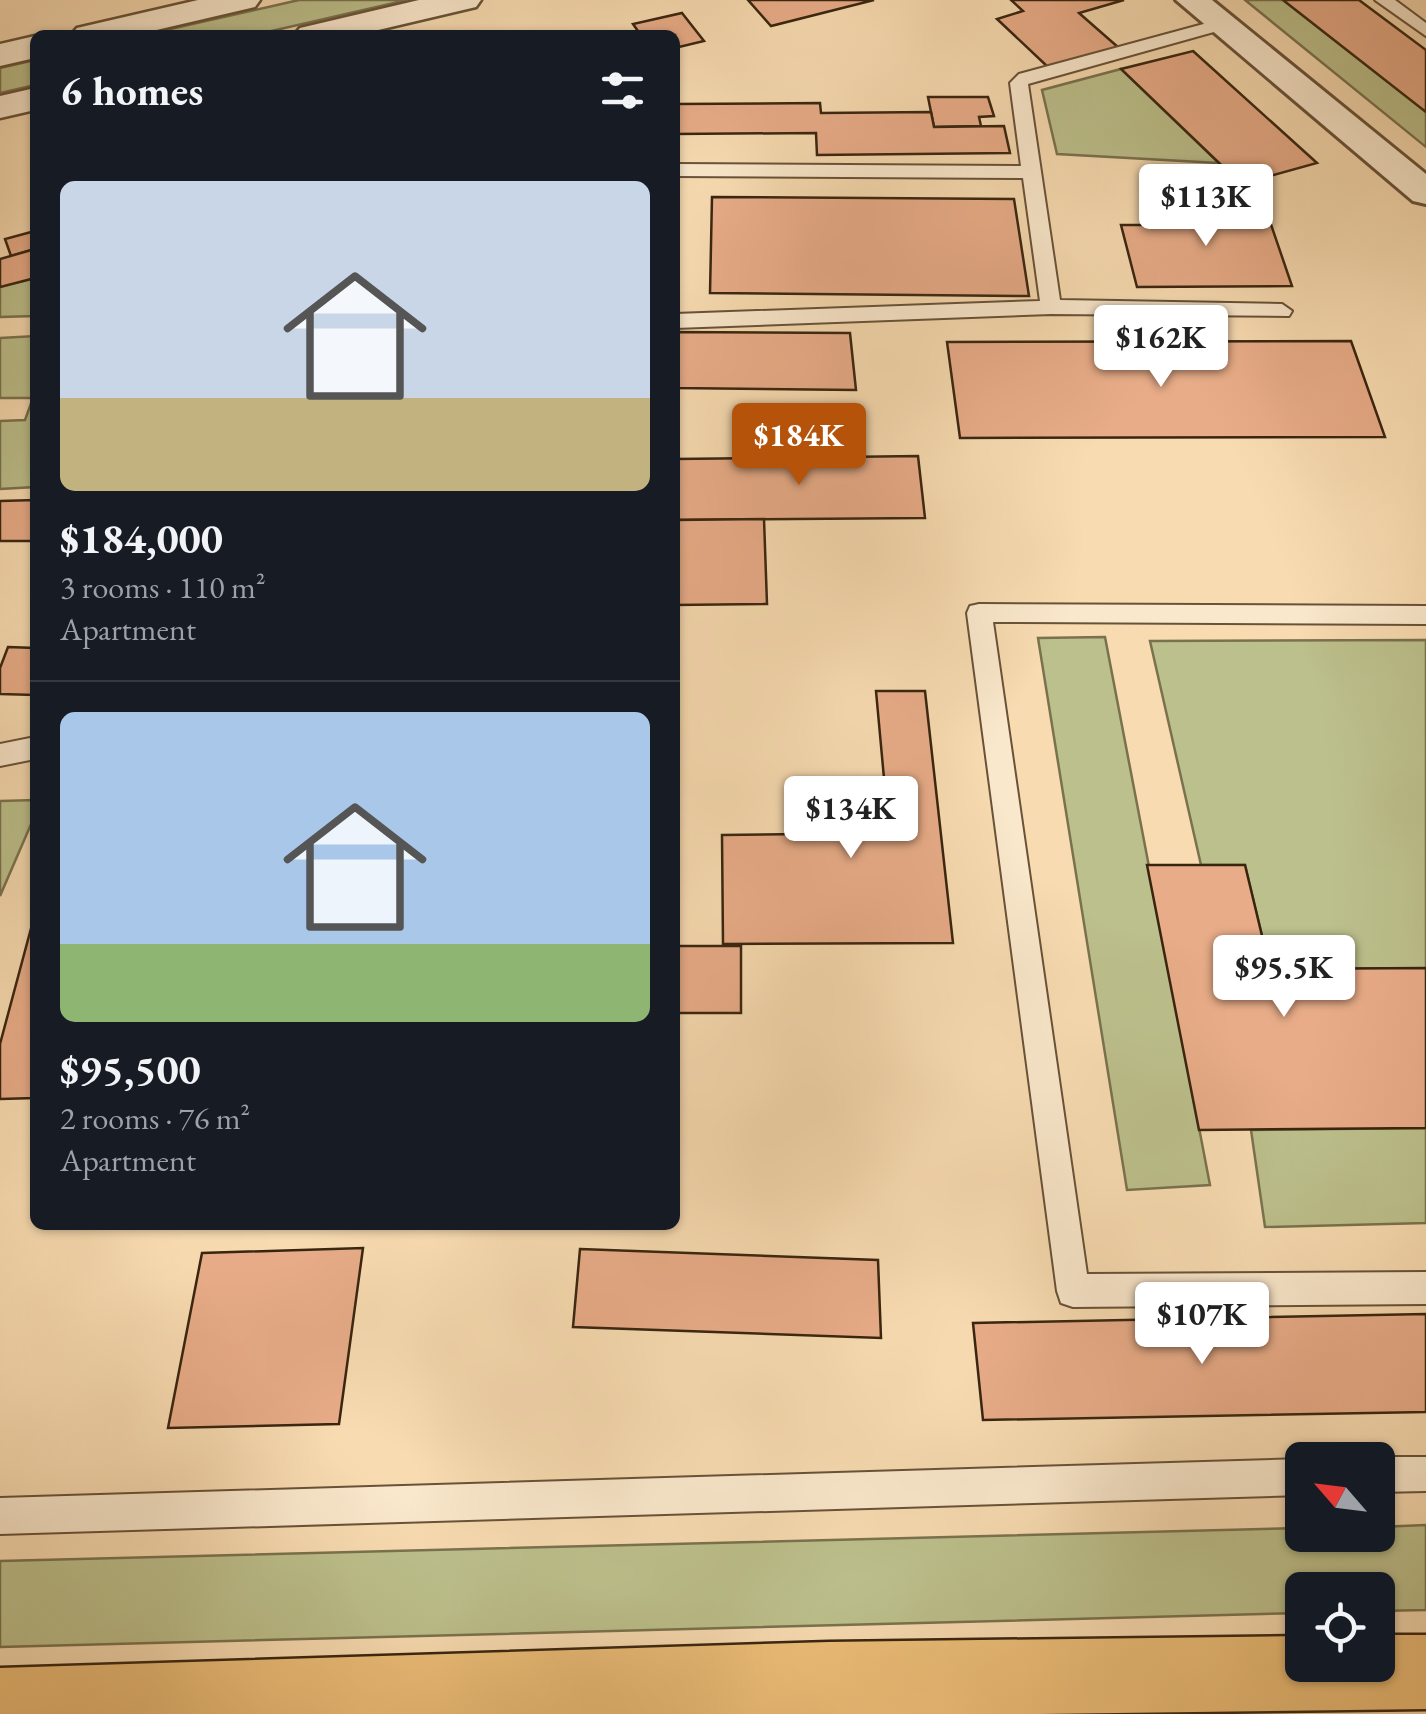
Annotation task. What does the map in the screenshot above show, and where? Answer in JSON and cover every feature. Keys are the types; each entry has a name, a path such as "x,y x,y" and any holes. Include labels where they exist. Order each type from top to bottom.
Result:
{"main road":[{"path":"0,1706 828,1680 1426,1672"}],"street":[{"path":"111,30 243,0"},
{"path":"334,30 464,0"},
{"path":"1192,0 1426,193"},
{"path":"0,55 30,48"},
{"path":"0,107 30,100"}],"lane":[{"path":"1384,0 1426,31"},
{"path":"1050,307 1018,87 1025,78 1222,24"},
{"path":"680,170 1031,172"},
{"path":"680,321 1050,307 1282,311"},
{"path":"1426,615 979,613 1073,1291 1426,1288"},
{"path":"0,755 30,749"},
{"path":"1395,1475 1426,1474"},
{"path":"0,1516 1285,1478"}],"green space":[{"path":"299,0 407,0 276,30 166,30"},
{"path":"1245,0 1283,0 1426,112 1426,147"},
{"path":"30,61 30,86 0,93 0,68"},
{"path":"1121,69 1219,163 1057,154 1042,90"},
{"path":"30,279 30,316 0,317 0,287"},
{"path":"30,336 30,398 0,398 0,338"},
{"path":"30,406 30,487 0,489 0,421 25,420"},
{"path":"1105,637 1210,1185 1127,1190 1038,638"},
{"path":"1426,640 1426,968 1270,969 1245,865 1201,865 1150,641"},
{"path":"30,800 30,827 0,896 0,801"},
{"path":"1426,1128 1426,1223 1265,1227 1251,1130"},
{"path":"1426,1525 1426,1610 1395,1611 1395,1572 1285,1572 1285,1613 0,1647 0,1561 1285,1528 1285,1552 1395,1552 1395,1526"}],"building":[{"path":"748,0 874,0 771,26"},
{"path":"1011,0 1124,0 1079,13 1119,48 1049,68 997,19 1023,11"},
{"path":"1283,0 1359,0 1426,50 1426,112"},
{"path":"682,13 704,41 680,47 680,30 637,30 633,24"},
{"path":"1193,51 1317,163 1241,184 1121,69"},
{"path":"928,97 988,97 994,116 979,117 981,126 934,127"},
{"path":"820,103 821,113 931,112 934,127 1004,126 1010,153 817,155 816,133 680,134 680,104"},
{"path":"712,197 1014,199 1029,296 710,293"},
{"path":"1151,207 1265,207 1292,286 1137,287 1121,225 1156,225"},
{"path":"30,232 30,250 11,256 5,239"},
{"path":"30,250 30,279 0,287 0,259"},
{"path":"680,332 850,333 856,390 680,388"},
{"path":"1351,341 1385,437 960,438 947,342"},
{"path":"918,456 925,518 680,520 680,459"},
{"path":"30,500 30,541 0,541 0,501"},
{"path":"764,519 767,604 680,605 680,520"},
{"path":"8,647 30,648 30,695 0,694 0,668"},
{"path":"876,691 925,691 953,943 723,944 722,835 889,833"},
{"path":"1147,865 1245,865 1270,969 1426,968 1426,1128 1199,1130"},
{"path":"30,932 30,1098 0,1099 0,1044"},
{"path":"680,946 741,946 741,1013 680,1013"},
{"path":"363,1248 339,1424 168,1428 202,1253"},
{"path":"580,1249 878,1260 881,1338 573,1327"},
{"path":"1426,1314 1426,1412 983,1420 973,1323"}]}
